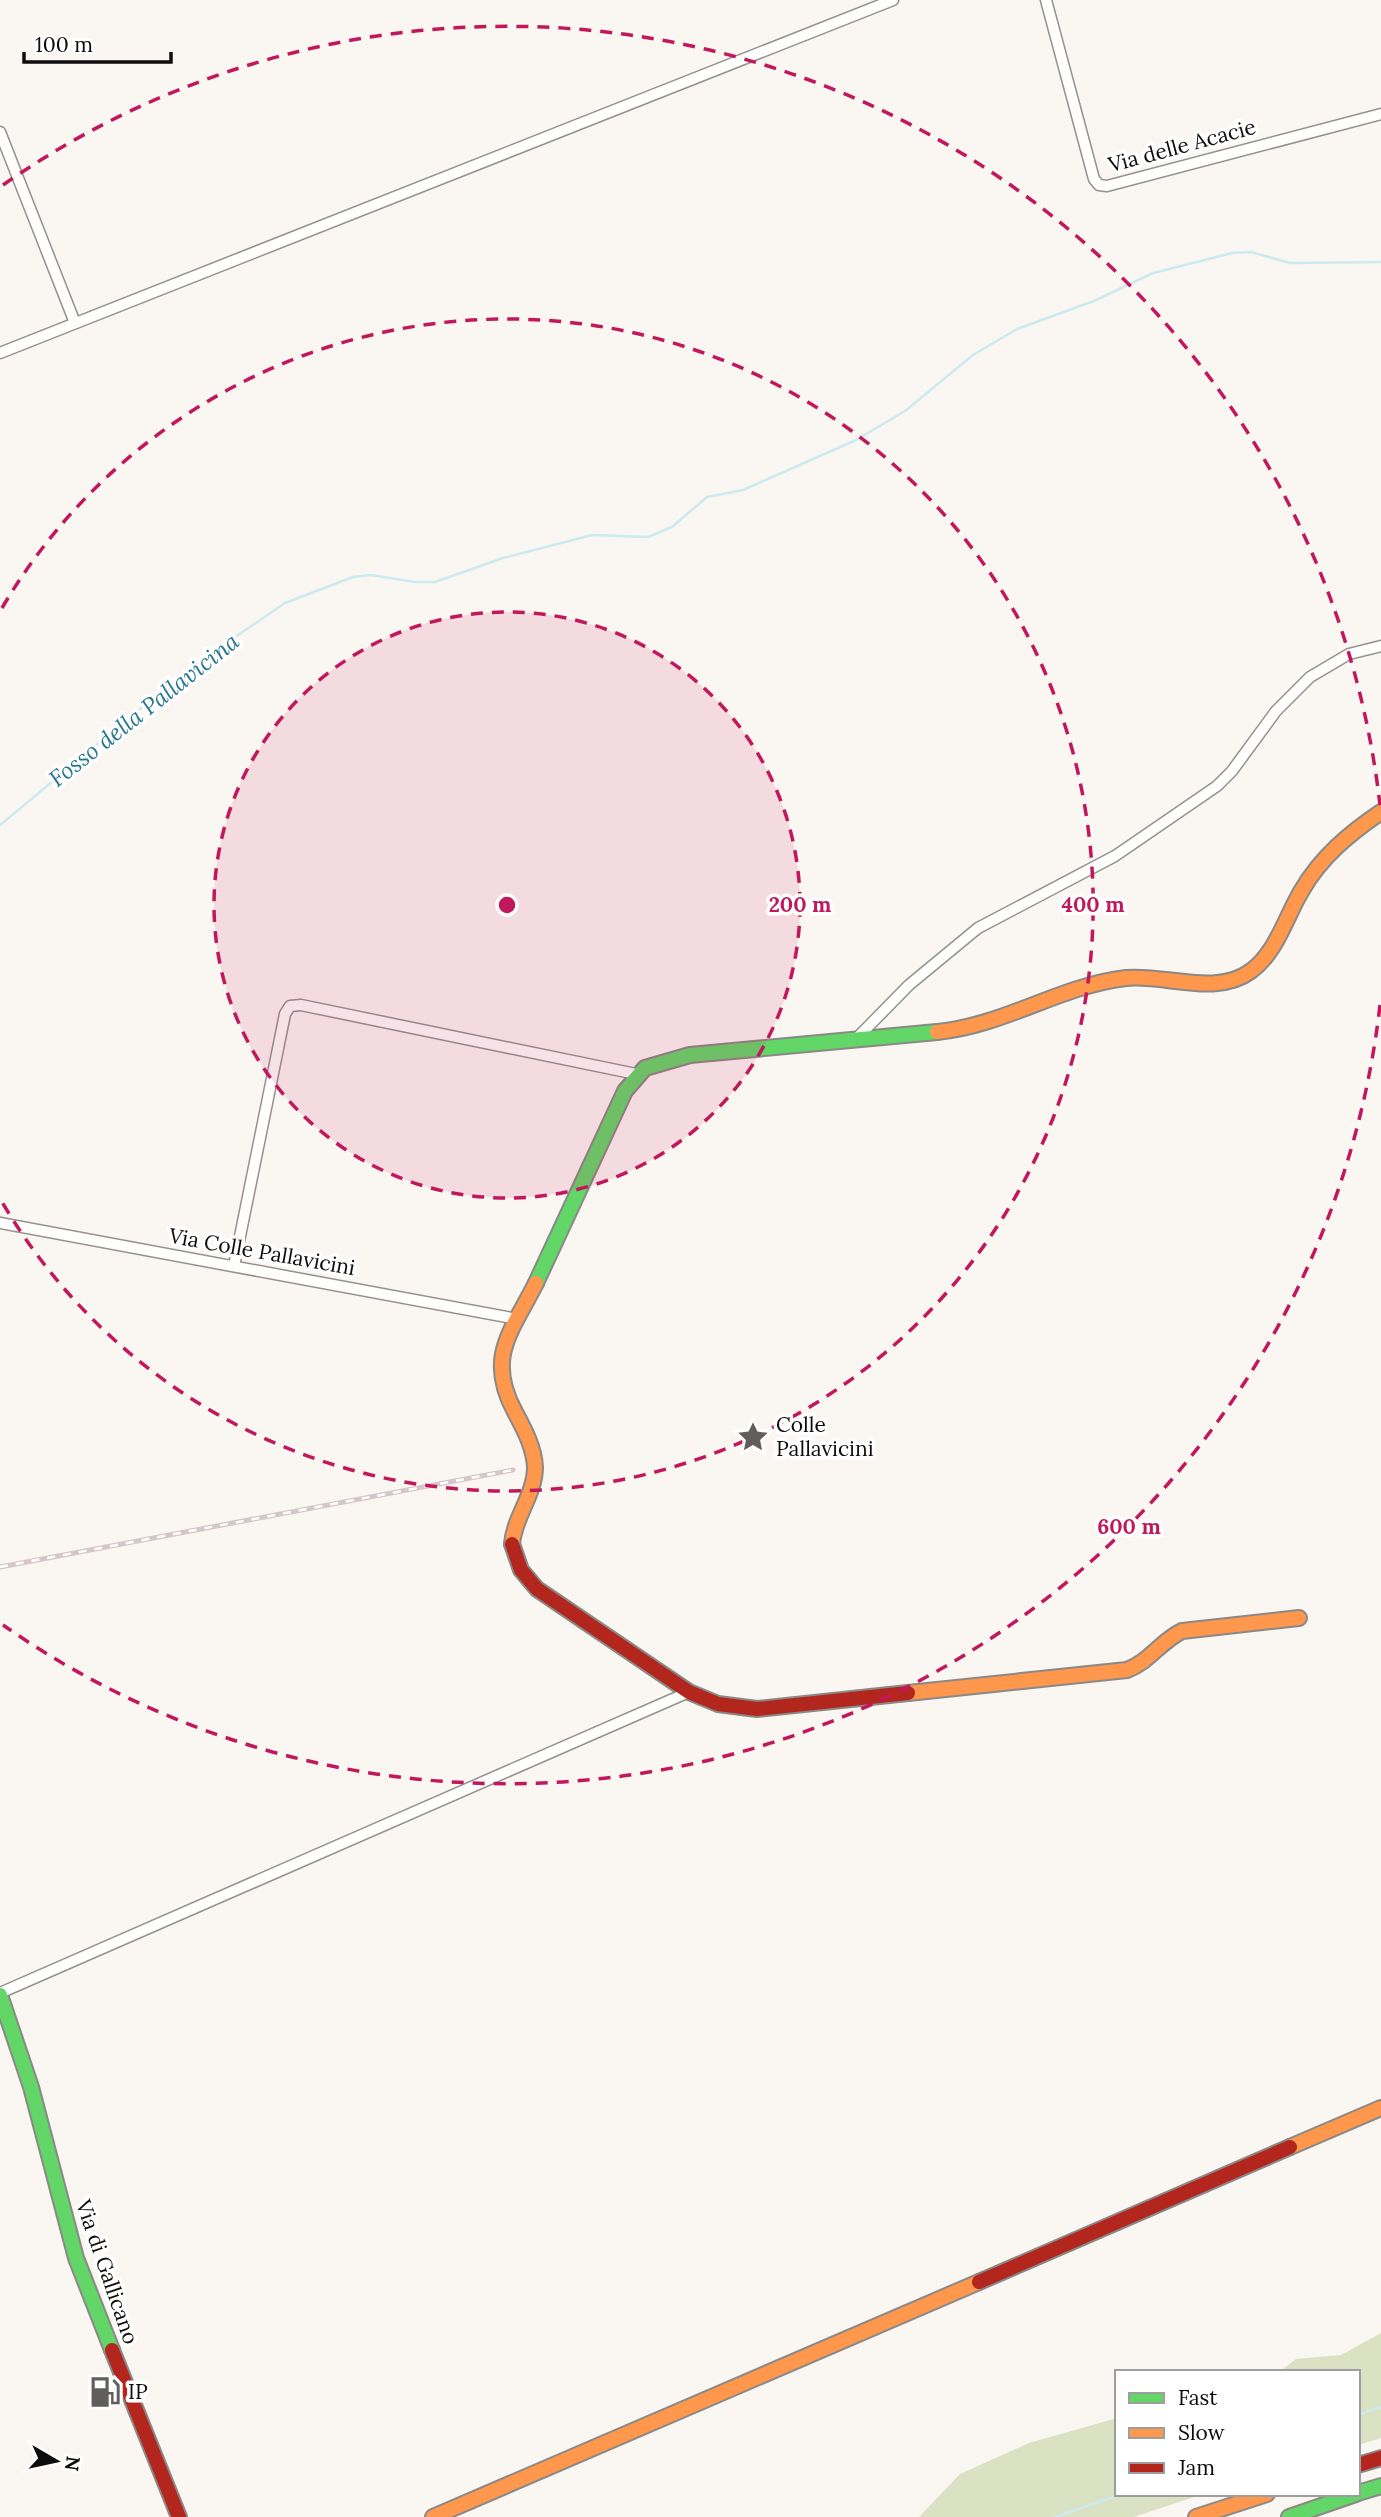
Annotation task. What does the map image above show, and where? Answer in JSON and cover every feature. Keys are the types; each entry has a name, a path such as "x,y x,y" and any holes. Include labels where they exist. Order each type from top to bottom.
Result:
{"main road":[{"path":"1299,1618 1182,1631 1166,1638 1141,1664 1127,1670 757,1709 718,1704 689,1692 537,1589 517,1564 511,1548 512,1533 531,1493 535,1462 530,1441 508,1398 501,1377 503,1352 620,1100 636,1074 658,1062 698,1053 855,1041 974,1028 1004,1019 1096,982 1149,977 1216,983 1243,977 1258,965 1270,948 1320,862 1356,828 1381,811"},
{"name":"Via di Gallicano","path":"0,1994 4,2017 42,2124 76,2258 179,2517"},
{"path":"433,2517 1381,2108"},
{"path":"1360,2464 1381,2458"},
{"path":"1360,2493 1381,2486"},
{"path":"1196,2517 1262,2496"},
{"path":"1289,2517 1351,2496"}],"street":[{"path":"0,353 893,0"},
{"name":"Via delle Acacie","path":"1046,0 1094,179 1099,186 1381,114"},
{"path":"0,132 75,323"},
{"path":"855,1041 909,985 978,928 1115,856 1217,786 1283,702 1310,677 1349,654 1381,646"},
{"path":"234,1266 285,1014 290,1006 301,1005 636,1074"},
{"name":"Via Colle Pallavicini","path":"0,1223 517,1319"},
{"path":"0,1994 689,1692"}],"green space":[{"path":"1381,2333 1381,2438 1360,2444 1360,2370 1282,2370 1296,2359 1341,2355"},
{"path":"1115,2419 1115,2496 1197,2496 1134,2517 919,2517 960,2474 1029,2443"}],"waterway":[{"name":"Fosso della Pallavicina","path":"0,825 187,670 285,603 353,577 371,575 415,582 435,582 503,558 592,535 648,537 672,527 707,497 743,490 856,440 905,411 973,355 1017,329 1094,301 1153,273 1232,253 1251,252 1290,263 1381,262"},
{"path":"1360,2414 1381,2407"},
{"path":"1055,2517 1117,2496"}],"railway":[{"path":"0,1567 513,1470"}],"traffic: fast":[{"path":"536,1283 625,1091 645,1068 690,1055 937,1032"},
{"path":"0,1995 31,2087 76,2258 112,2350"},
{"path":"1360,2492 1381,2486"},
{"path":"1289,2517 1350,2496"}],"traffic: slow":[{"path":"937,1032 986,1022 1101,982 1141,978 1207,984 1237,979 1251,971 1268,954 1302,890 1327,856 1358,828 1381,812"},
{"path":"512,1544 516,1525 532,1487 535,1467 528,1438 506,1393 502,1360 511,1330 536,1283"},
{"path":"908,1693 1127,1670 1142,1662 1182,1631 1299,1618"},
{"path":"1290,2147 1381,2108"},
{"path":"433,2517 979,2282"},
{"path":"1196,2517 1261,2496"}],"traffic: jam":[{"path":"512,1544 521,1570 537,1589 689,1692 718,1704 757,1709 908,1693"},
{"path":"979,2282 1290,2147"},
{"path":"112,2350 179,2517"},
{"path":"1360,2464 1381,2458"}],"place":[{"name":"Colle Pallavicini","path":"753,1437"},
{"name":"IP","path":"105,2392"}]}
